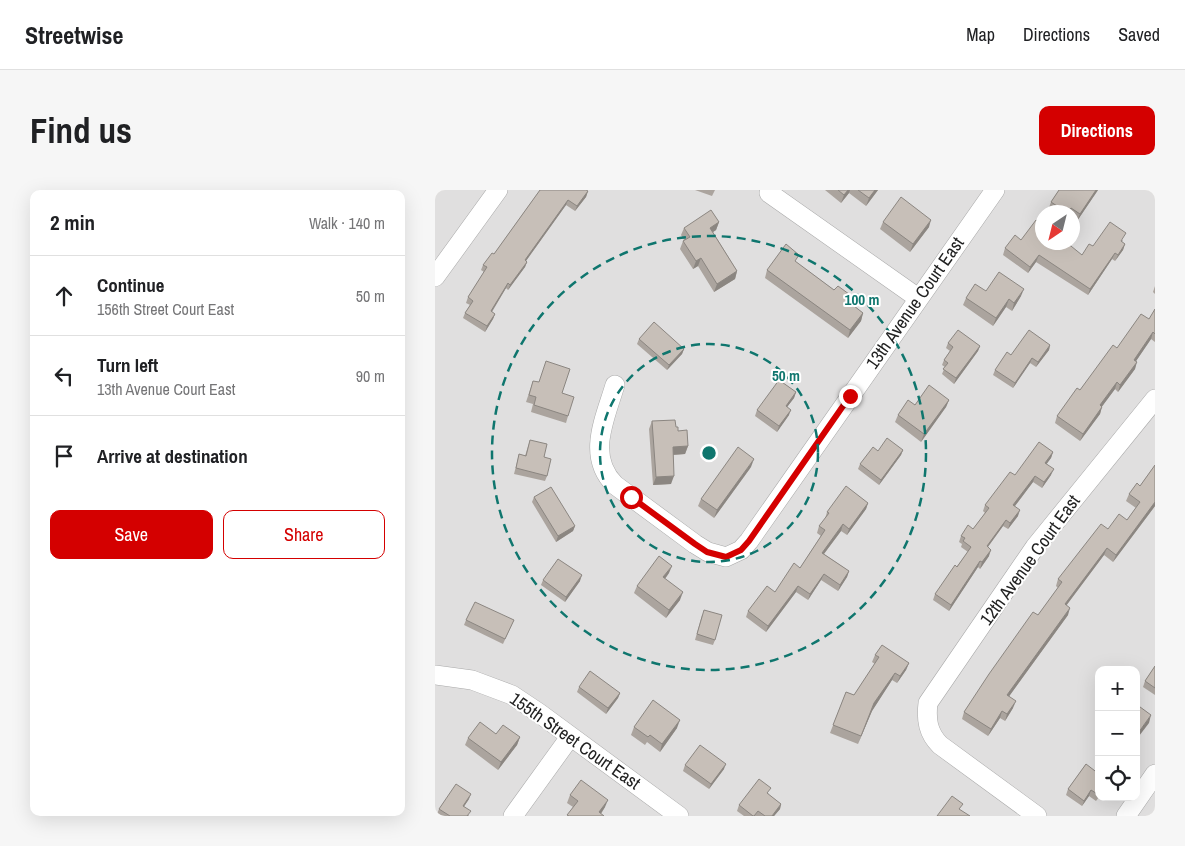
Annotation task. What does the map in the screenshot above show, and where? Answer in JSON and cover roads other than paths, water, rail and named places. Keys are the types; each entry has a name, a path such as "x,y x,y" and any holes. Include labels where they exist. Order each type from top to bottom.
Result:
{"street":[{"path":"435,277 498,190"},
{"name":"13th Avenue Court East","path":"615,385 601,430 599,446 603,468 609,478 615,485 707,552 726,557 741,550 995,190"},
{"path":"769,193 918,298"},
{"name":"12th Avenue Court East","path":"1037,816 940,746 929,730 927,722 928,704 934,692 1035,547 1155,399"},
{"name":"155th Street Court East","path":"435,674 472,680 512,695 679,816"},
{"path":"513,816 570,737"},
{"path":"1125,816 1155,774"}]}
